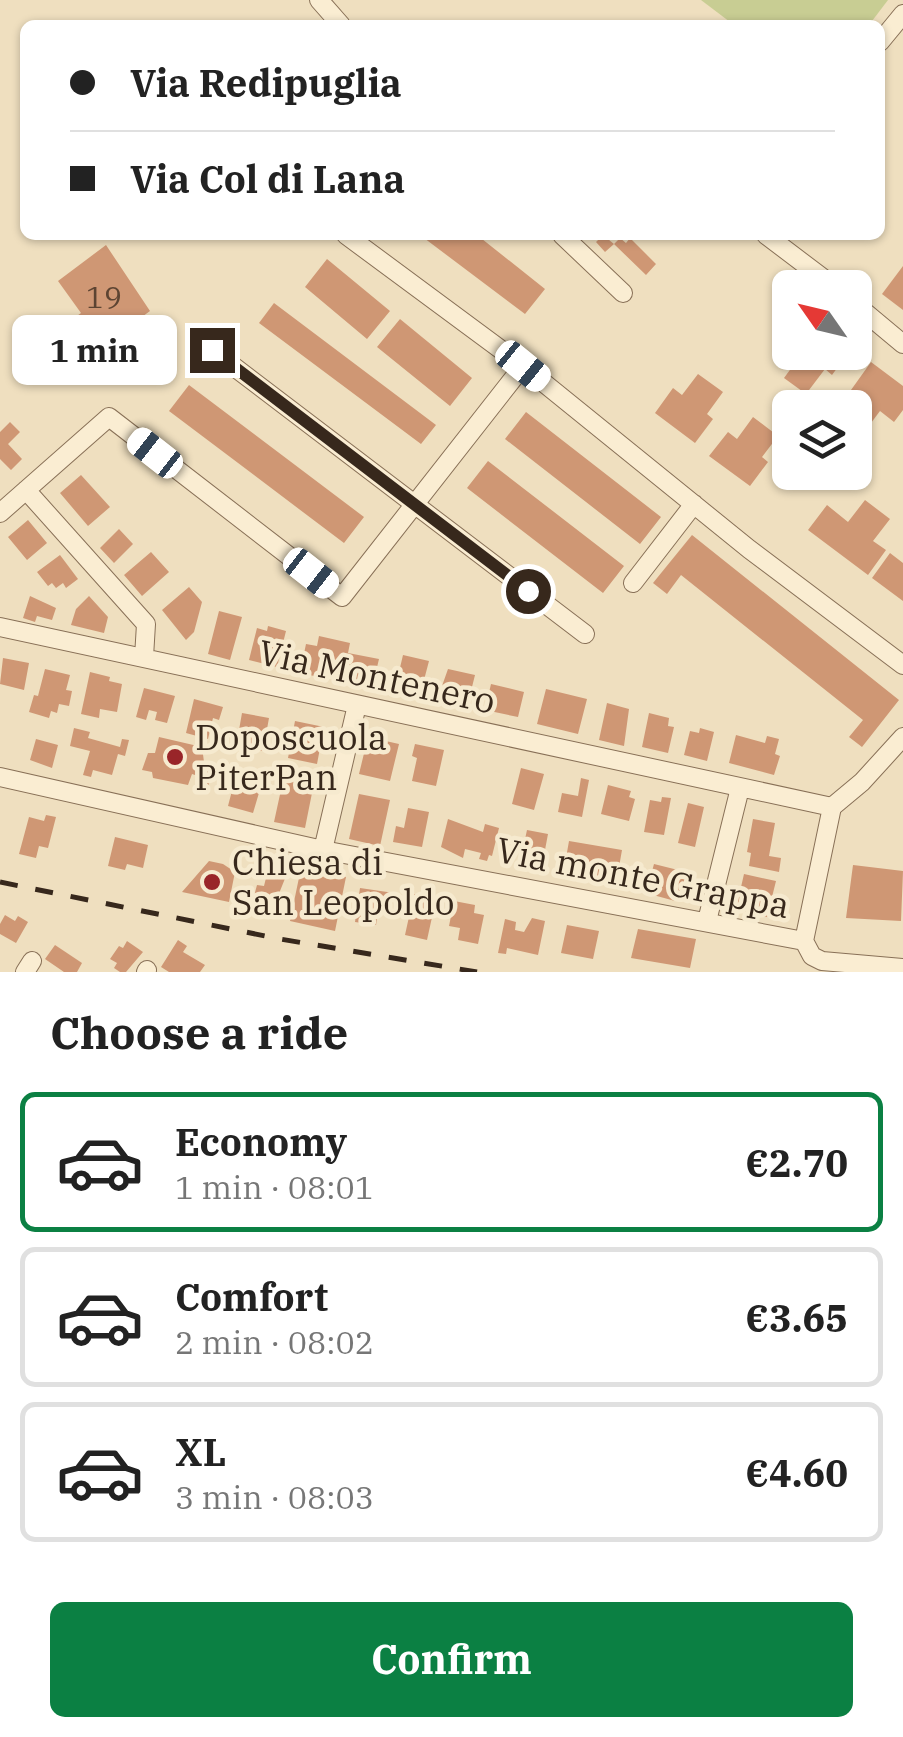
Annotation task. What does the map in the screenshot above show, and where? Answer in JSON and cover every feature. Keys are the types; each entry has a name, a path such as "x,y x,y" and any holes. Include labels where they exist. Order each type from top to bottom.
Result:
{"street":[{"path":"320,0 337,20"},
{"path":"885,36 903,14"},
{"path":"353,240 523,366 903,665"},
{"path":"567,240 623,293"},
{"path":"773,240 812,270"},
{"path":"872,318 903,344"},
{"path":"212,350 585,634"},
{"path":"0,513 108,417 342,597 523,366"},
{"path":"26,490 146,624 144,657"},
{"path":"632,583 694,504"},
{"name":"Via Montenero","path":"0,627 832,806"},
{"path":"324,850 358,705"},
{"path":"804,941 832,806 862,782 903,737"},
{"name":"Via monte Grappa","path":"0,777 324,850 804,941 812,956 822,961 903,968"},
{"path":"708,920 740,788"}],"green space":[{"path":"701,0 888,0 873,20 727,20"}],"building":[{"path":"427,240 483,240 545,289 525,314"},
{"path":"609,240 614,244 605,252 596,242"},
{"path":"618,240 632,240 656,264 646,275 614,244"},
{"path":"106,245 150,311 105,344 115,354 86,376 55,332 81,313 58,281"},
{"path":"327,259 390,311 367,339 305,287"},
{"path":"903,266 903,310 882,294"},
{"path":"274,303 436,425 421,444 259,323"},
{"path":"400,319 472,378 450,406 377,347"},
{"path":"872,363 903,386 903,410 894,422 880,411 872,422 872,390 851,390 865,370 872,370"},
{"path":"790,370 824,370 809,390 800,390 784,378"},
{"path":"698,374 723,392 707,414 713,419 695,443 655,413 673,388 682,395"},
{"path":"189,385 364,517 344,543 169,411"},
{"path":"526,412 661,517 640,544 505,439"},
{"path":"753,417 772,431 772,444 762,457 768,462 750,486 709,456 728,432 737,439"},
{"path":"10,422 20,432 8,444 22,459 11,470 0,459 0,432"},
{"path":"488,461 624,566 603,593 467,488"},
{"path":"81,475 110,507 88,526 60,493"},
{"path":"865,500 890,519 873,541 886,550 868,575 808,530 827,505 848,522"},
{"path":"28,520 47,543 27,560 8,537"},
{"path":"119,529 133,544 114,563 100,548"},
{"path":"692,535 899,700 862,747 849,737 863,720 681,575 667,594 653,583"},
{"path":"151,552 169,572 142,596 124,575"},
{"path":"890,553 903,563 903,601 872,578"},
{"path":"60,555 78,579 66,588 63,583 56,588 52,583 48,586 37,572"},
{"path":"189,587 202,602 194,632 186,640 162,610"},
{"path":"30,596 56,608 52,620 37,616 35,622 23,618"},
{"path":"89,596 108,617 104,633 71,625 76,609"},
{"path":"219,611 242,617 230,660 208,654"},
{"path":"268,626 286,631 277,667 249,660 257,628 267,631"},
{"path":"319,636 350,643 348,653 379,659 372,688 300,673 306,644 317,646"},
{"path":"403,655 429,661 419,699 394,693"},
{"path":"3,658 29,663 24,690 0,684"},
{"path":"45,669 70,675 66,690 72,691 69,706 59,704 57,713 51,711 49,718 29,712"},
{"path":"448,669 475,675 468,703 454,699 453,707 436,703"},
{"path":"90,672 122,684 117,712 100,709 99,718 81,714"},
{"path":"491,684 524,692 518,717 485,710"},
{"path":"144,688 175,696 167,723 155,720 157,712 149,710 146,720 136,717"},
{"path":"546,689 587,699 578,734 537,724"},
{"path":"194,699 223,707 219,720 213,718 208,739 186,733"},
{"path":"607,703 629,709 624,746 599,740"},
{"path":"242,713 269,718 263,751 236,747"},
{"path":"649,713 669,718 668,726 674,727 668,753 642,747"},
{"path":"295,721 324,727 317,764 288,758"},
{"path":"74,728 90,732 88,738 120,747 122,739 129,740 125,756 118,754 112,775 93,770 91,777 83,775 90,751 70,746"},
{"path":"700,728 714,732 707,761 684,755 690,731 699,733"},
{"path":"736,735 765,743 767,736 779,739 775,754 780,756 774,775 729,763"},
{"name":"Doposcuola PiterPan","path":"159,737 202,747 201,763 214,767 208,787 199,784 201,777 192,774 188,785 153,778 152,772 142,770 148,753 155,753"},
{"path":"368,737 399,744 390,781 359,774"},
{"path":"36,739 58,745 52,768 30,760"},
{"path":"415,744 444,750 436,786 412,781 417,758 412,756"},
{"path":"521,768 544,774 534,810 512,804"},
{"path":"284,776 314,783 305,828 274,822"},
{"path":"581,778 589,780 582,817 558,812 562,793 578,796"},
{"path":"235,779 261,786 253,813 228,806"},
{"path":"608,785 631,791 629,797 635,799 629,821 601,814"},
{"path":"359,794 390,800 380,846 349,839"},
{"path":"662,797 671,798 664,835 644,832 650,800 661,802"},
{"path":"688,803 704,807 695,847 678,843"},
{"path":"408,808 429,812 422,847 393,842 396,826 404,828"},
{"path":"46,815 56,817 48,848 39,846 36,858 19,854 29,817 44,821"},
{"path":"448,819 483,832 485,824 499,828 492,856 487,861 479,859 481,853 465,849 463,858 441,847"},
{"path":"753,819 775,823 769,856 781,858 779,872 749,866 751,853 747,852"},
{"path":"527,830 548,834 541,871 519,867"},
{"path":"115,837 148,845 143,868 127,864 125,870 108,866"},
{"path":"569,841 622,850 616,884 563,875"},
{"name":"Chiesa di San Leopoldo","path":"209,861 235,872 229,902 182,892"},
{"path":"654,864 694,874 691,887 687,886 685,893 678,891 675,901 646,893"},
{"path":"853,865 903,871 901,921 846,918"},
{"path":"269,866 288,871 274,906 253,900 257,885 264,886"},
{"path":"301,868 346,877 335,931 290,921"},
{"path":"744,874 776,881 767,917 736,909"},
{"path":"360,888 394,893 390,915 378,913 376,925 355,922"},
{"path":"414,894 436,899 427,940 405,935"},
{"path":"454,901 475,905 474,913 484,915 478,944 458,940 460,928 449,926"},
{"path":"5,915 28,922 16,943 0,934"},
{"path":"532,918 545,921 538,955 507,948 506,954 498,953 505,919 516,922 515,930 524,932"},
{"path":"567,925 599,931 593,959 561,953"},
{"path":"638,929 696,939 690,968 631,958"},
{"path":"178,940 187,946 183,952 205,965 200,972 169,972 161,967"},
{"path":"127,941 143,952 126,972 120,972 114,968 117,963 110,959"},
{"path":"55,945 82,963 77,972 64,972 45,959"}],"railway":[{"path":"0,882 280,939 477,972"}],"place":[{"name":"Doposcuola PiterPan","path":"175,757"},
{"name":"Chiesa di San Leopoldo","path":"212,882"}],"route":[{"path":"212,350 528,591"}]}
